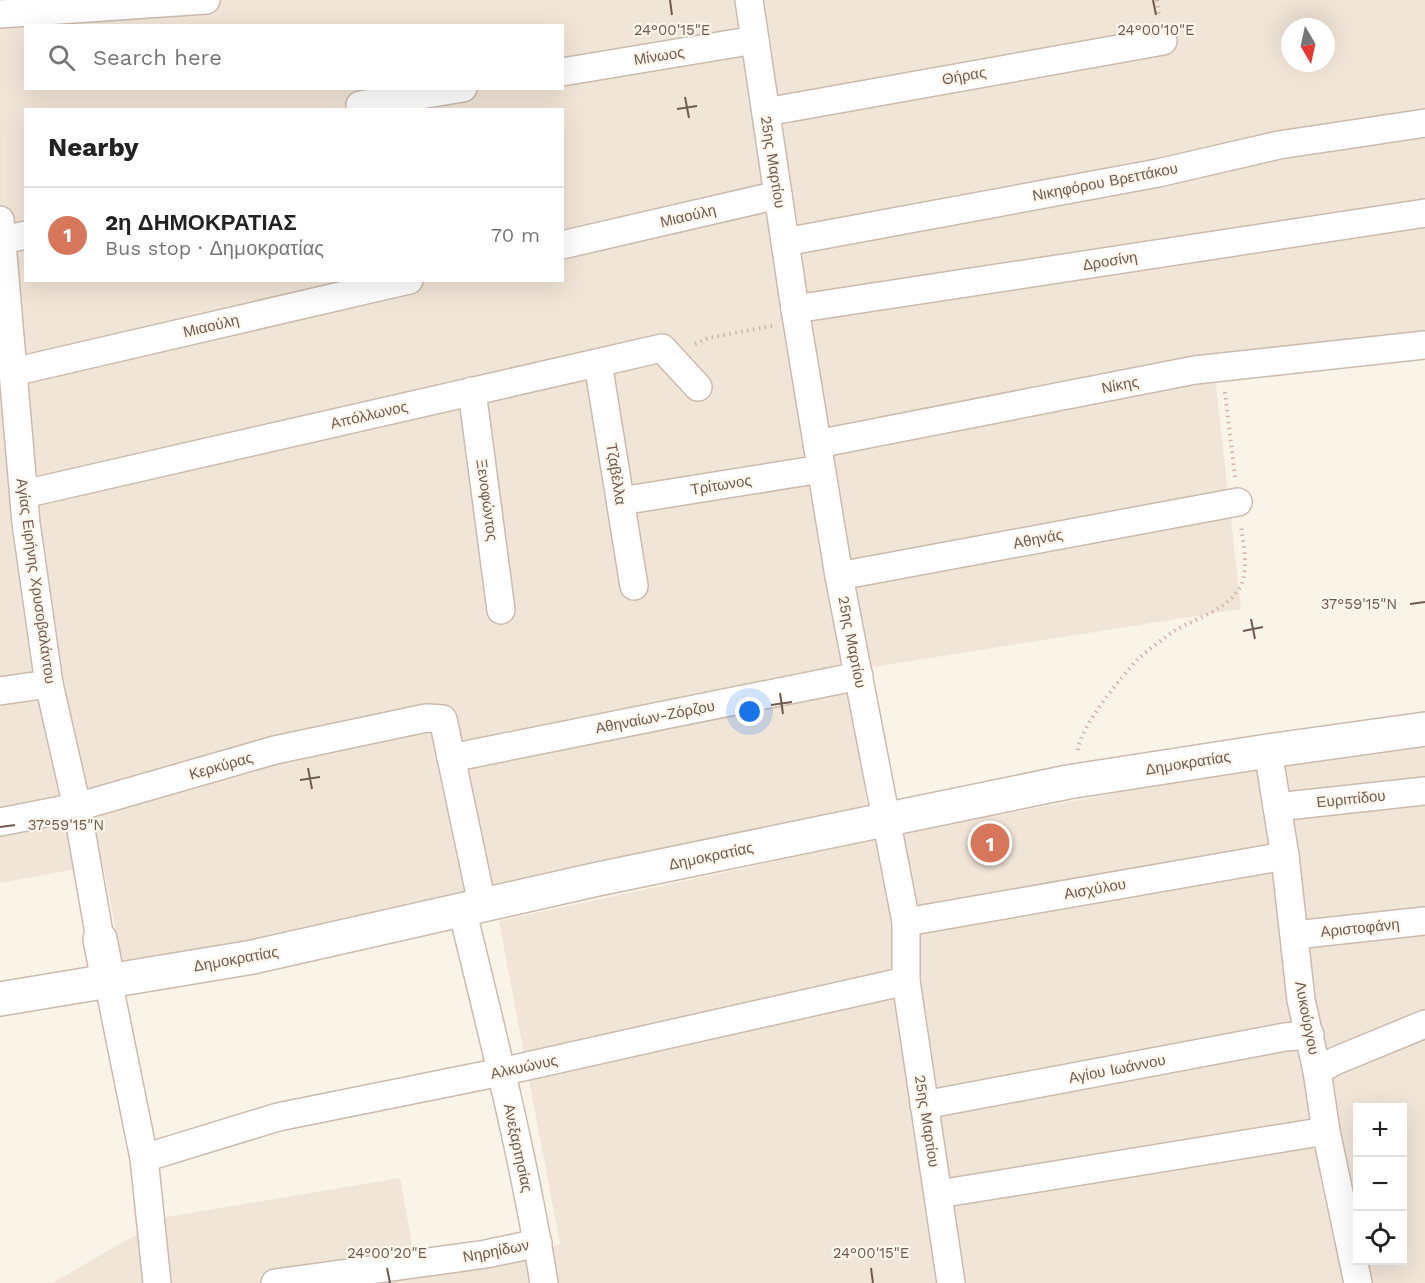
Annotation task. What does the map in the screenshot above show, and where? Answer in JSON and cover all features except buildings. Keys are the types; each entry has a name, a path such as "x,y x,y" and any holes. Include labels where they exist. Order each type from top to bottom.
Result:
{"street":[{"path":"0,14 207,0"},
{"name":"25ης Μαρτίου","path":"749,0 796,315 839,576 906,922 906,981 951,1283"},
{"name":"Μίνωος","path":"564,72 755,40"},
{"name":"Θήρας","path":"766,112 1163,41"},
{"path":"360,105 451,90"},
{"name":"Νικηφόρου Βρεττάκου","path":"785,242 1158,173 1279,145 1425,123"},
{"name":"Μιαούλη","path":"564,245 778,195"},
{"name":"Δροσίνη","path":"796,315 1425,213"},
{"name":"Αγίας Ειρήνης Χρυσοβαλάντου","path":"9,231 13,372 24,494 49,684 77,807 100,939"},
{"name":"Μιαούλη","path":"13,372 398,282"},
{"name":"Νίκης","path":"819,456 1195,370 1425,345"},
{"name":"Απόλλωνος","path":"24,494 662,348 670,356"},
{"path":"670,356 698,387"},
{"name":"Τζαβέλλα","path":"597,363 634,586"},
{"name":"Ξενοφώντος","path":"472,391 501,609"},
{"name":"Τρίτωνος","path":"621,501 819,456"},
{"name":"Αθηνάς","path":"839,576 1238,502"},
{"name":"Αθηναίων-Ζόρζου","path":"451,758 860,676"},
{"path":"0,691 49,684"},
{"name":"Κερκύρας","path":"0,822 77,807 275,750 426,718 443,719"},
{"name":"Ανεξαρτησίας","path":"443,719 451,758 472,907 501,1072 538,1243 544,1283"},
{"name":"Δημοκρατίας","path":"0,999 254,957 472,907 1082,780 1425,729"},
{"name":"Λυκούργου","path":"1268,751 1285,856 1300,1000 1310,1035 1326,1131 1358,1283"},
{"name":"Ευριπίδου","path":"1277,807 1425,791"},
{"name":"Αισχύλου","path":"906,922 1285,856"},
{"name":"Αριστοφάνη","path":"1294,935 1425,921"},
{"path":"100,939 144,1158 157,1283"},
{"name":"Αλκυώνυς","path":"144,1158 279,1117 501,1072 906,981"},
{"path":"1317,1071 1335,1061 1425,1024"},
{"name":"Αγίου Ιωάννου","path":"924,1105 1285,1037 1310,1035"},
{"path":"939,1194 1326,1131"},
{"name":"Νηρηίδων","path":"275,1283 486,1254 538,1243"}],"path":[{"path":"670,356 708,339 796,315"},
{"path":"1082,780 1078,754 1082,733 1129,669 1157,643 1223,605 1234,596 1240,587 1245,567 1222,368"}],"shaded area":[{"path":"0,0 1425,0 1425,336 1213,358 1241,609 853,670 867,812 124,973 103,864 0,883"},
{"path":"1425,745 1425,1283 52,1283 167,1217 400,1178 418,1276 560,1244 499,921 924,829 1333,752"}],"place":[{"name":"2η ΔΗΜΟΚΡΑΤΙΑΣ","path":"990,843"}]}
